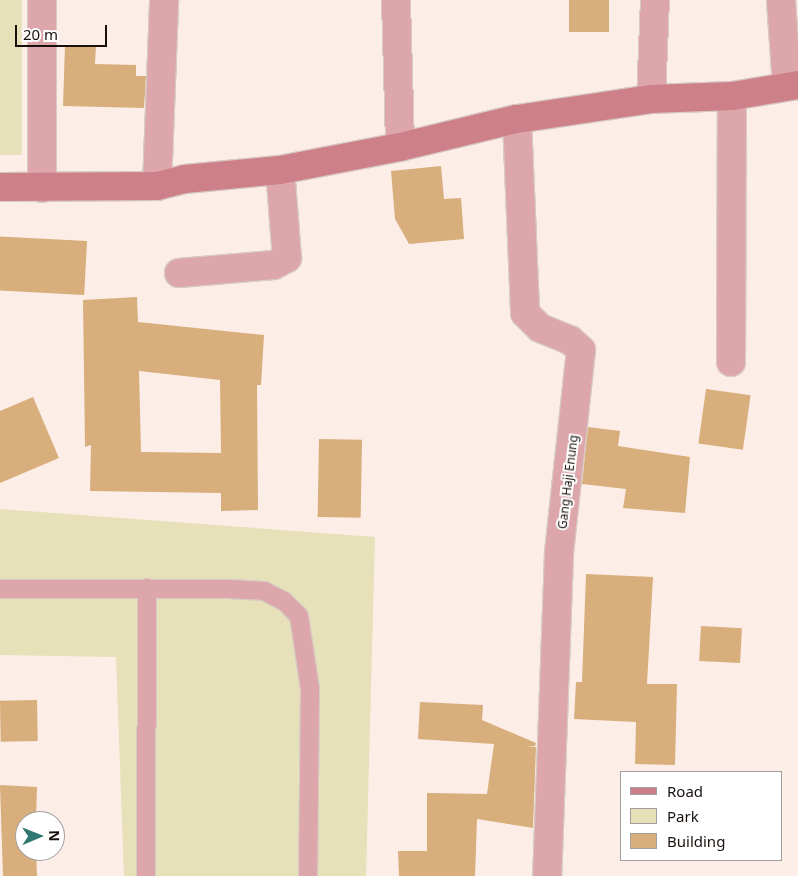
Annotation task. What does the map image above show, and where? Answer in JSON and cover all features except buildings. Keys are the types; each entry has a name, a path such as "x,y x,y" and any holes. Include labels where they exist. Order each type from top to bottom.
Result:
{"main road":[{"path":"0,187 157,186 185,179 280,170 400,147 517,120 651,99 732,96 792,85"}],"street":[{"path":"42,0 42,188"},
{"path":"157,186 164,0"},
{"path":"396,0 400,147"},
{"path":"651,99 655,0"},
{"path":"781,0 792,85"},
{"path":"731,362 732,96"},
{"name":"Gang Haji Enung","path":"517,120 525,313 540,328 570,340 581,350 559,554 547,876"},
{"path":"179,273 274,265 287,258 288,244 280,170"}],"lane":[{"path":"0,589 147,588 264,591 284,601 298,616 310,689 308,876"},
{"path":"146,876 147,588"}],"green space":[{"path":"0,0 22,0 22,155 0,155"},
{"path":"0,509 375,537 366,876 124,876 116,657 0,655"}]}
